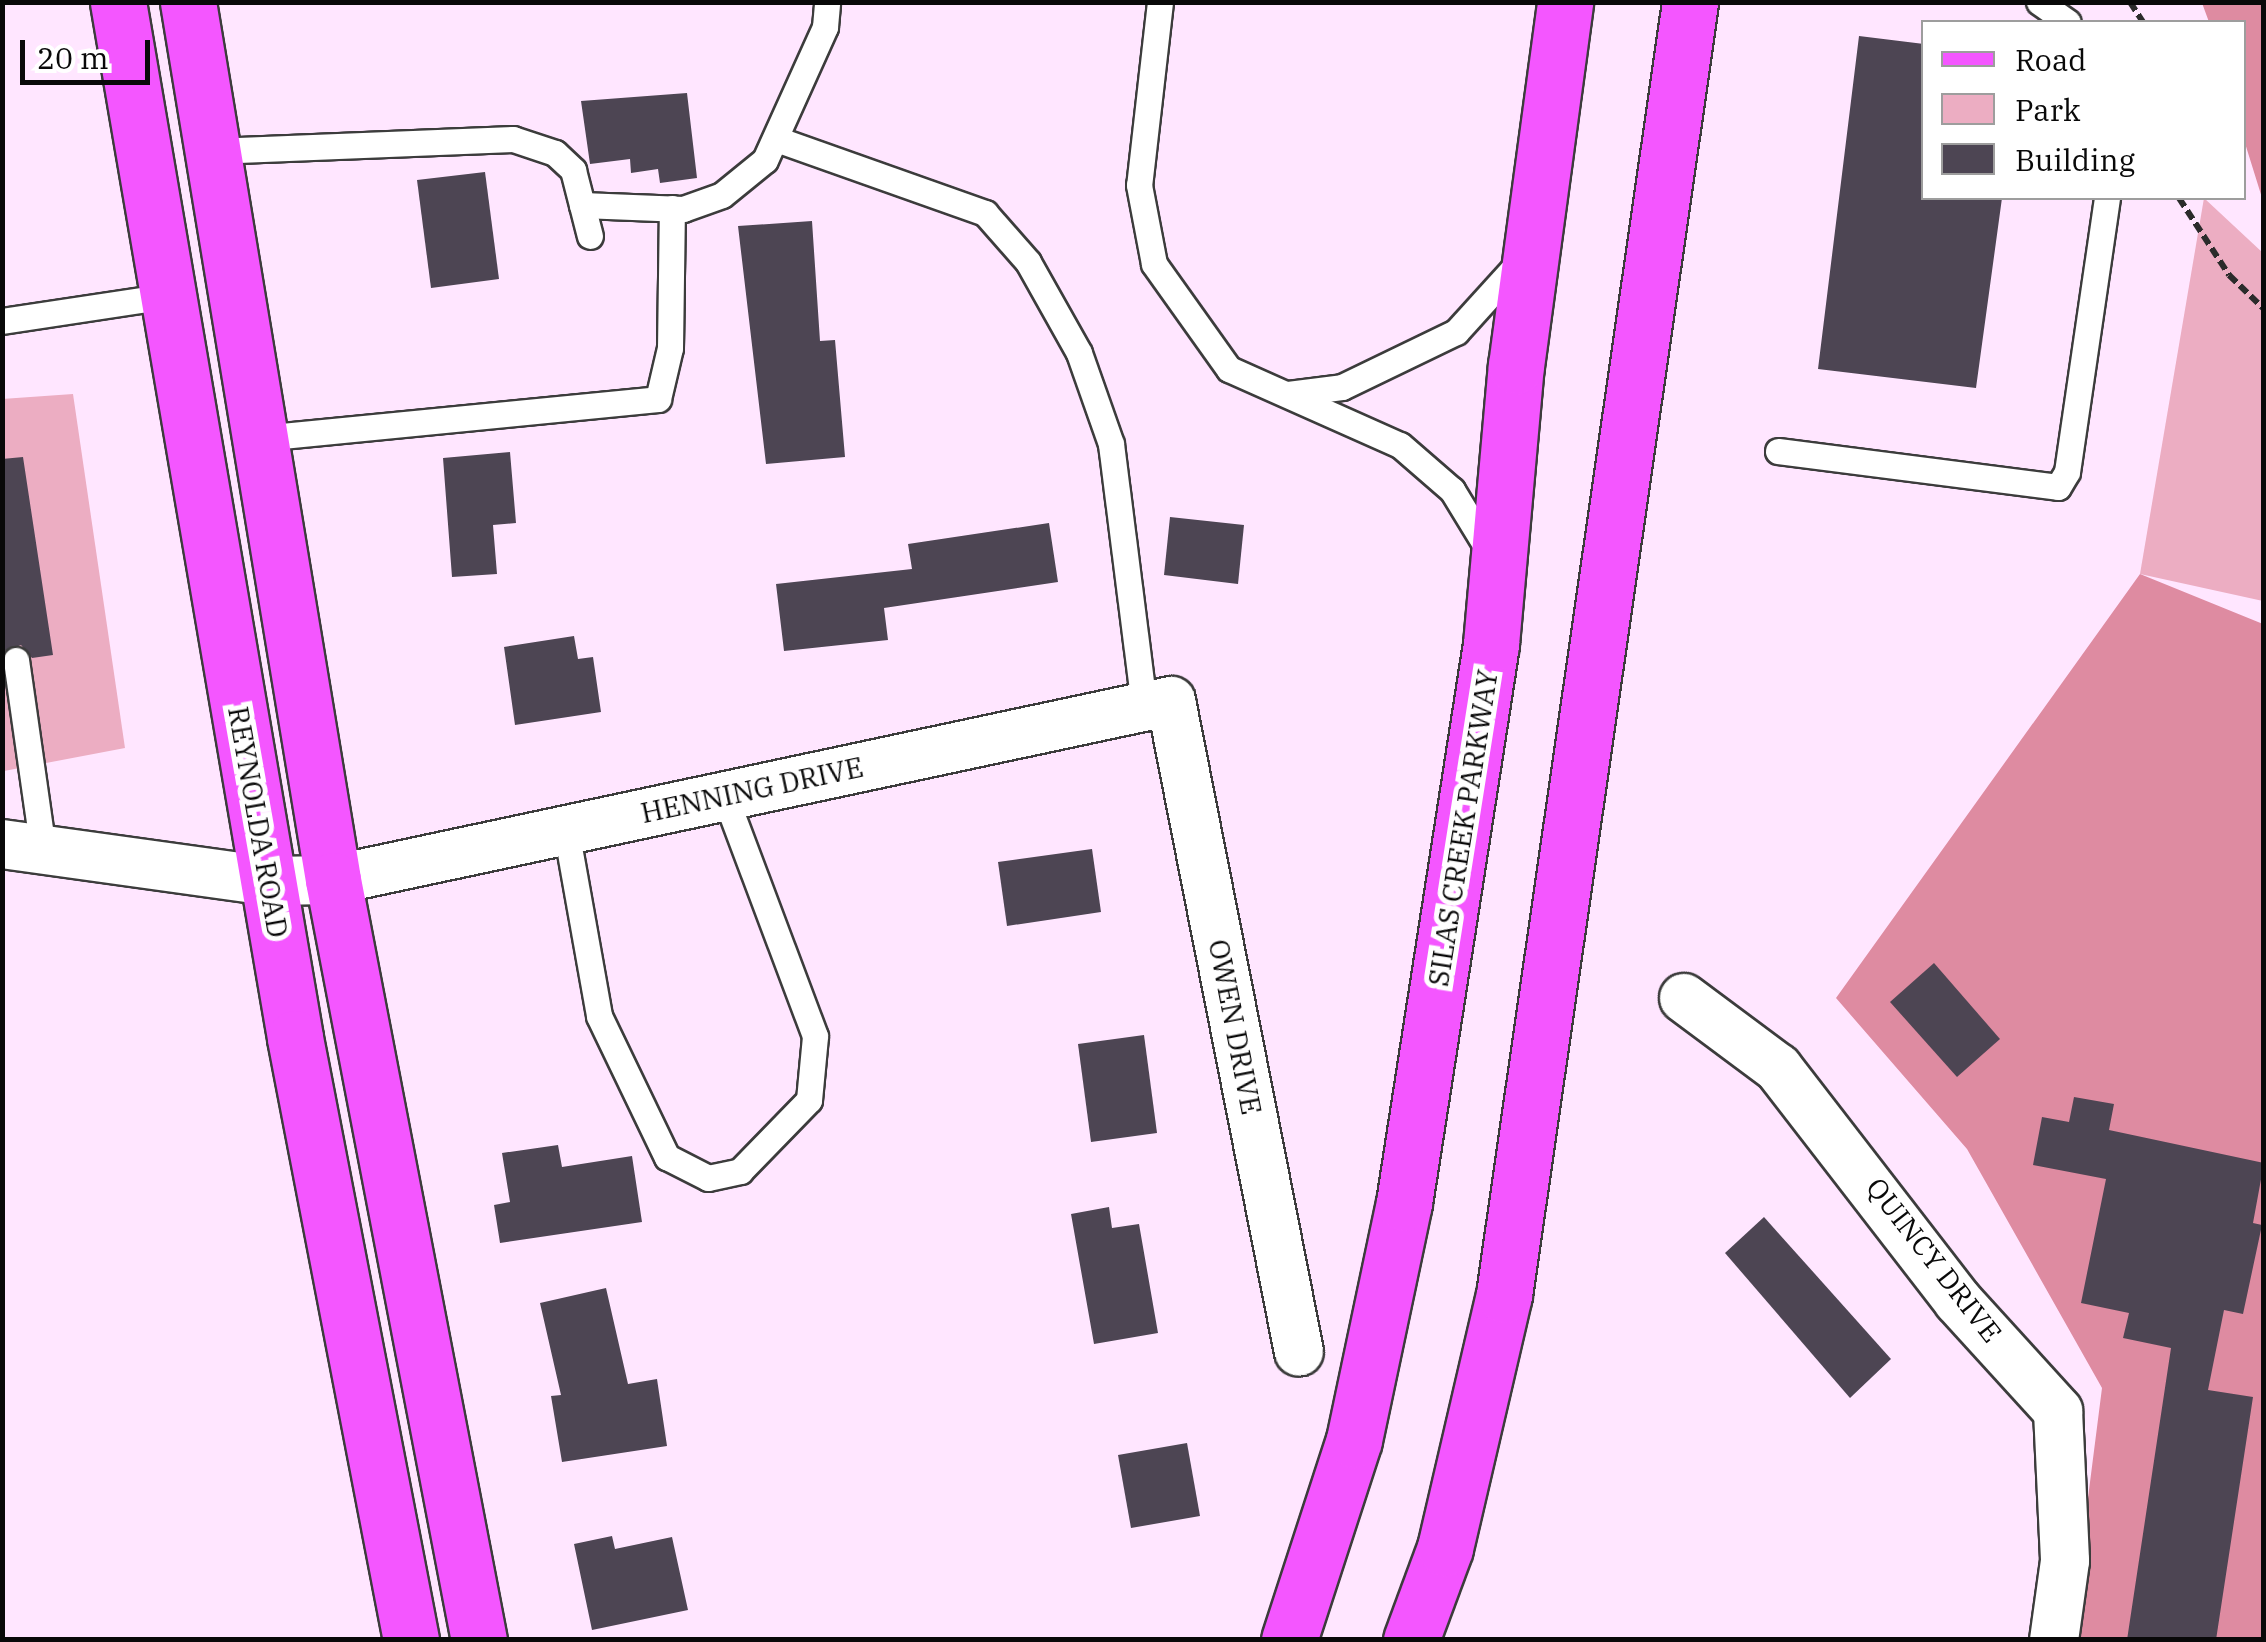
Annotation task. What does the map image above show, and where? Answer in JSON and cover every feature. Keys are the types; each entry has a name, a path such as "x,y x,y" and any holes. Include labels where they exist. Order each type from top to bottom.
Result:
{"main road":[{"name":"REYNOLDA ROAD","path":"118,2 268,880 412,1640"},
{"path":"188,2 334,880 479,1640"},
{"name":"SILAS CREEK PARKWAY","path":"1289,1640 1354,1440 1404,1203 1499,566 1533,247 1566,2"},
{"path":"1411,1640 1445,1548 1504,1295 1690,2"}],"street":[{"name":"HENNING DRIVE","path":"23,847 268,880 334,880 1158,704"},
{"name":"OWEN DRIVE","path":"1158,704 1298,1352"},
{"name":"QUINCY DRIVE","path":"1684,998 1778,1068 1958,1301 2058,1411 2064,1561 2054,1640"}],"lane":[{"path":"582,205 672,208 722,196 764,160 776,139 825,26 827,2"},
{"path":"1160,2 1139,186 1154,264 1229,369 1278,396 1348,416 1400,444 1452,490 1499,566"},
{"path":"2040,2 2065,20"},
{"path":"213,152 512,138 555,153 574,170 590,236"},
{"path":"776,139 985,213 1028,262 1079,353 1111,444 1158,704"},
{"path":"1778,451 2058,487 2067,472 2107,200"},
{"path":"261,438 658,399 670,348 672,208"},
{"path":"1278,396 1342,386 1456,332 1533,247"},
{"path":"2,321 168,296"},
{"path":"16,660 23,847"},
{"path":"566,830 599,1016 667,1158 708,1178 740,1171 809,1100 815,1036 725,796"}],"path":[{"path":"2180,200 2229,275 2264,308"}],"green space":[{"path":"2206,200 2263,253 2263,601 2140,574"},
{"path":"73,394 125,748 4,771 2,399"}],"shaded area":[{"path":"2202,3 2263,3 2263,201 2246,146 2246,20 2208,20"},
{"path":"2140,574 2263,624 2263,1639 2070,1639 2102,1388 1967,1149 1836,998"}],"building":[{"path":"1859,36 1921,44 1921,200 2002,200 1976,388 1818,369"},
{"path":"687,93 697,178 660,183 658,169 631,173 630,159 590,164 581,101"},
{"path":"485,172 499,279 431,288 417,180"},
{"path":"812,221 820,341 835,340 845,457 766,464 738,226"},
{"path":"510,452 516,523 493,525 497,574 452,577 443,458"},
{"path":"23,457 53,655 32,658 21,645 2,652 2,459"},
{"path":"1170,517 1244,525 1238,584 1164,575"},
{"path":"1049,523 1058,582 884,608 888,640 784,651 776,584 912,569 908,544"},
{"path":"574,636 578,659 593,657 601,712 515,725 504,647"},
{"path":"1092,849 1101,912 1007,926 998,862"},
{"path":"1934,963 2000,1039 1957,1077 1890,1002"},
{"path":"1144,1035 1157,1133 1091,1142 1078,1044"},
{"path":"2074,1097 2114,1104 2109,1130 2264,1163 2253,1223 2262,1225 2243,1314 2224,1310 2208,1390 2253,1397 2216,1640 2127,1640 2171,1348 2123,1338 2129,1313 2081,1303 2106,1179 2033,1165 2042,1117 2069,1122"},
{"path":"558,1145 562,1167 632,1156 642,1222 500,1243 494,1205 510,1202 502,1153"},
{"path":"1109,1207 1112,1228 1139,1224 1158,1333 1094,1344 1071,1214"},
{"path":"1764,1217 1891,1359 1850,1398 1725,1253"},
{"path":"606,1288 628,1384 657,1379 667,1446 562,1462 551,1396 561,1395 540,1303"},
{"path":"1187,1443 1200,1516 1131,1528 1118,1455"},
{"path":"612,1536 615,1549 672,1537 688,1610 592,1630 574,1544"}]}
